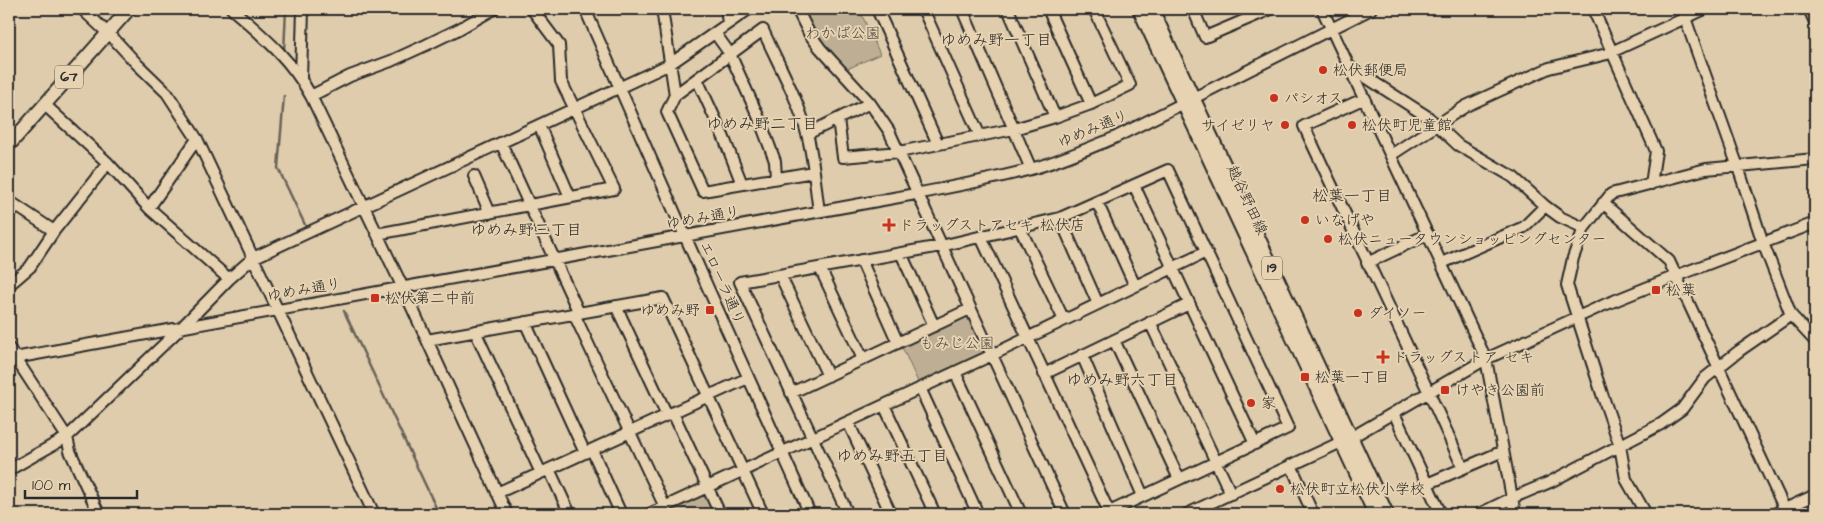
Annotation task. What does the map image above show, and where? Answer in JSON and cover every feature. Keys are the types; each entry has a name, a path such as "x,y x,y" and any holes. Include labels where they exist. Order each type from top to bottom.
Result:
{"main road":[{"name":"67","path":"9,145 129,9"},
{"name":"越谷野田線","path":"1140,9 1189,101"},
{"name":"越谷野田線","path":"1152,9 1189,101 1346,440 1375,514"},
{"name":"越谷野田線","path":"1346,440 1387,514"}],"street":[{"path":"82,9 167,93 197,139 374,514"},
{"path":"232,9 286,58 301,78 311,96 403,288 507,514"},
{"path":"301,78 304,9"},
{"path":"311,96 350,76 391,61 426,45 494,9"},
{"path":"377,234 614,189 561,81 559,45 532,9"},
{"name":"エローラ通り","path":"585,9 810,514"},
{"path":"662,9 675,95"},
{"path":"726,9 728,23"},
{"path":"9,470 67,437 182,327 229,279 253,258 670,64 748,9"},
{"path":"797,9 814,41 870,103 889,131 1065,514"},
{"path":"877,9 938,144"},
{"path":"923,9 980,136"},
{"path":"962,9 1031,169"},
{"path":"1008,9 1055,118"},
{"path":"1048,9 1091,104"},
{"path":"838,119 843,157 900,152 1014,129 1055,118 1091,104 1130,85 1094,9"},
{"path":"1193,9 1205,37 1271,9"},
{"path":"1322,9 1486,359 1515,514"},
{"name":"ゆめみ通り","path":"12,358 917,194 1031,169 1086,150 1189,101 1371,9"},
{"path":"1593,9 1656,151 1651,184"},
{"path":"1391,155 1466,106 1549,68 1613,51 1685,14 1705,9"},
{"path":"1809,9 1815,22"},
{"path":"1685,14 1763,243 1791,315 1815,342"},
{"path":"813,172 703,191 667,112 675,95 763,30 795,101 807,134 813,172 818,211"},
{"path":"715,32 730,54 759,118 775,161 776,178"},
{"path":"1350,67 1428,117 1458,145 1513,177 1560,217 1584,228"},
{"path":"697,79 724,138 742,184"},
{"path":"1365,98 1304,126 1429,391 1463,468"},
{"path":"807,134 870,103"},
{"path":"45,104 108,163 149,208 229,279"},
{"path":"539,125 570,197"},
{"path":"149,208 197,139"},
{"path":"501,143 555,259 629,432 665,507"},
{"path":"1646,514 1626,479 1620,446 1567,285 1573,258 1584,228 1611,194 1706,169 1815,159"},
{"path":"9,285 30,267 54,231 108,163"},
{"path":"848,514 740,282 941,246 1060,218 1168,170 1288,428 1107,513 981,237"},
{"path":"474,176 490,213"},
{"path":"1134,185 1255,444"},
{"path":"9,201 54,231"},
{"path":"1097,202 1135,286"},
{"path":"1603,203 1669,260 1786,512"},
{"path":"1442,263 1524,227 1546,206"},
{"path":"1060,218 1098,304"},
{"path":"1187,514 1346,440 1486,359 1676,276 1815,223"},
{"path":"1020,228 1064,320"},
{"path":"1367,263 1428,234"},
{"path":"649,514 992,355 1206,252"},
{"path":"901,253 934,326"},
{"path":"861,260 898,343"},
{"path":"820,268 863,360"},
{"path":"780,275 828,376"},
{"path":"427,340 663,298 762,514"},
{"path":"1044,374 1189,304"},
{"path":"616,306 720,514"},
{"path":"791,393 970,309"},
{"path":"1480,514 1550,482 1661,424 1682,409 1705,378 1718,367 1791,315"},
{"path":"525,322 621,514"},
{"path":"1150,322 1231,494"},
{"path":"475,331 545,471 570,514"},
{"path":"1114,340 1179,479"},
{"path":"9,348 12,358 67,437 70,451 100,514"},
{"path":"1082,355 1143,496"},
{"path":"955,372 1021,514"},
{"path":"498,493 748,378"},
{"path":"920,388 978,514"},
{"path":"884,405 934,514"},
{"path":"1394,413 1441,514"},
{"path":"848,422 891,514"},
{"path":"1427,484 1503,451"},
{"path":"1291,465 1313,514"},
{"path":"1774,514 1786,512 1815,495"}],"green space":[{"name":"わかば公園","path":"803,9 859,9 880,54 845,70 821,42"},
{"name":"もみじ公園","path":"966,316 969,318 985,350 984,355 919,384 902,347"},
{"path":"705,491 717,514 656,514"}],"waterway":[{"path":"284,52 286,9"},
{"path":"284,96 278,168 307,229"},
{"path":"320,104 330,123"},
{"path":"334,131 348,162"},
{"path":"344,311 439,514"}],"place":[{"name":"松伏郵便局","path":"1323,70"},
{"name":"パシオス","path":"1274,98"},
{"name":"サイゼリヤ","path":"1285,125"},
{"name":"松伏町児童館","path":"1352,125"},
{"name":"いなげや","path":"1305,220"},
{"name":"ドラッグストアセキ 松伏店","path":"889,225"},
{"name":"松伏ニュータウンショッピングセンター","path":"1328,239"},
{"name":"松葉","path":"1656,290"},
{"name":"松伏第二中前","path":"375,298"},
{"name":"ゆめみ野","path":"710,310"},
{"name":"ダイソー","path":"1358,313"},
{"name":"ドラッグストア セキ","path":"1383,357"},
{"name":"松葉一丁目","path":"1305,377"},
{"name":"けやき公園前","path":"1445,390"},
{"name":"家","path":"1251,403"},
{"name":"松伏町立松伏小学校","path":"1280,489"}],"district":[{"name":"ゆめみ野一丁目","path":"996,40"},
{"name":"ゆめみ野二丁目","path":"762,124"},
{"name":"松葉一丁目","path":"1352,196"},
{"name":"ゆめみ野三丁目","path":"526,230"},
{"name":"ゆめみ野六丁目","path":"1122,380"},
{"name":"ゆめみ野五丁目","path":"892,456"}]}
